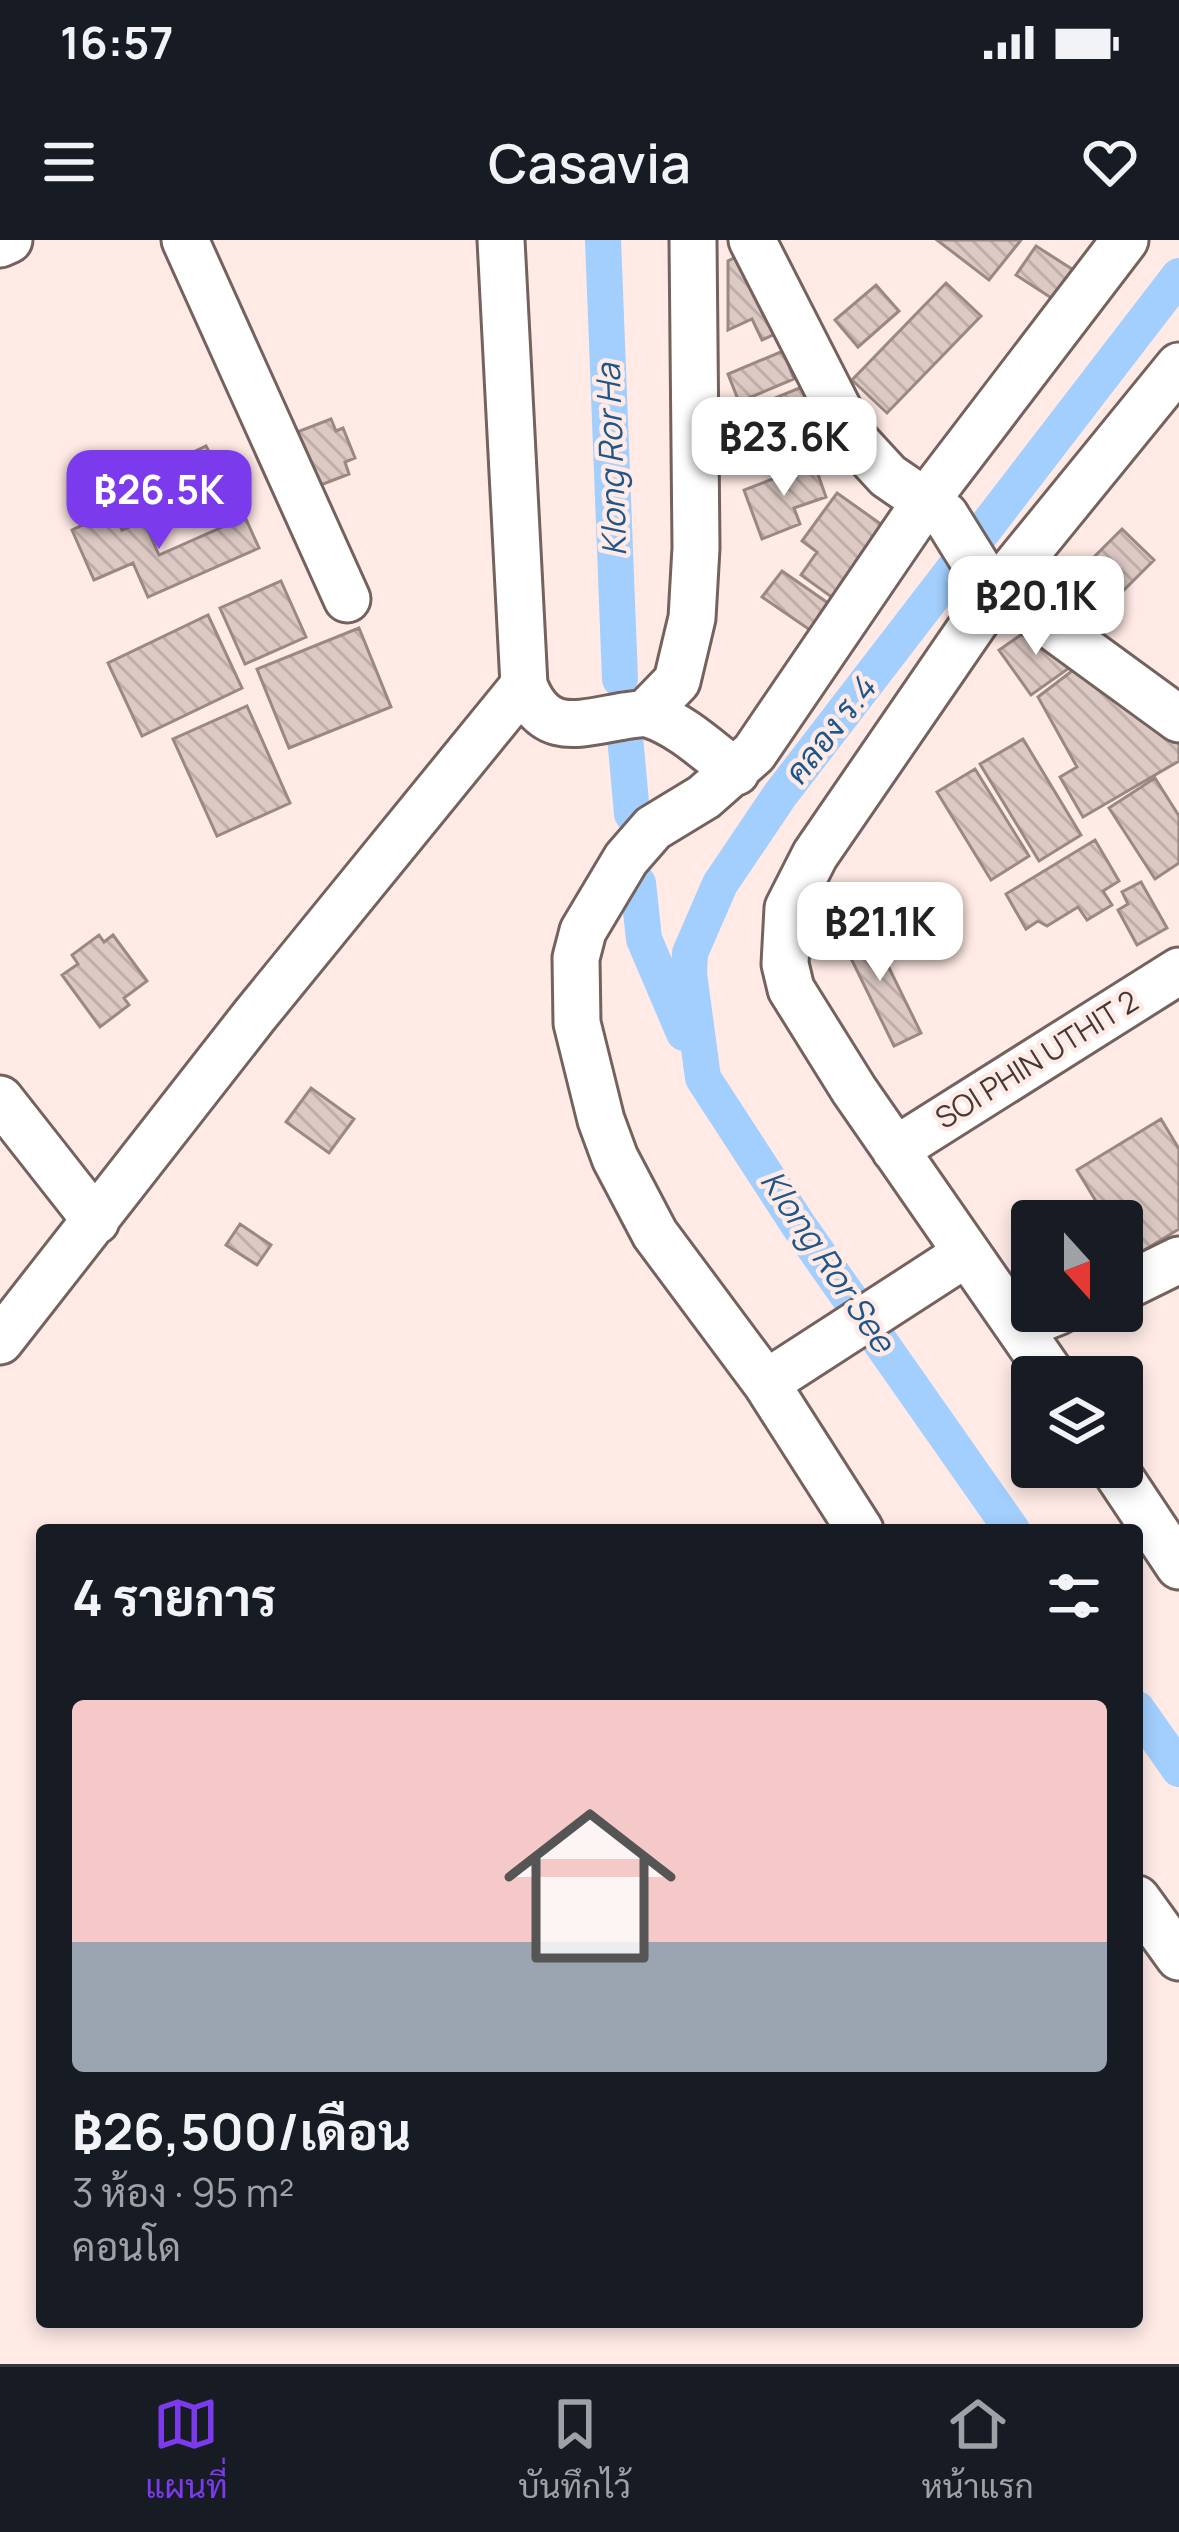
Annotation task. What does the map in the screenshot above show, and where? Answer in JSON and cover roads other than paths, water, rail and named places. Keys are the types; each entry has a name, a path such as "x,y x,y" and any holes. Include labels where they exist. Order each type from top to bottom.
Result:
{"street":[{"path":"0,244 9,240"},
{"path":"185,240 347,599"},
{"path":"501,240 524,685 536,711 560,724 646,712 679,729 736,772"},
{"path":"646,712 676,681 692,618 696,548 693,240"},
{"path":"752,240 853,438 888,476 935,509 991,582 1179,719"},
{"path":"856,1524 766,1383 632,1196 601,1120 582,1052 574,991 576,958 583,932 626,859 653,828 736,772 777,722 1125,240"},
{"path":"1011,1293 967,1253 791,989 784,964 788,908 814,855 991,582 1179,366"},
{"path":"0,1342 255,1015 524,685"},
{"name":"SOI PHIN UTHIT 2","path":"895,1150 1179,971"},
{"path":"0,1099 95,1221"},
{"path":"766,1383 967,1253"},
{"path":"1143,1278 1179,1260"},
{"path":"1127,1488 1179,1566"},
{"path":"1143,1907 1179,1957"}],"waterway":[{"name":"Klong Ror Ha","path":"603,240 620,679"},
{"name":"คลอง ร.4","path":"1008,1524 799,1226 703,1078 690,953 720,884 780,795 1179,276"},
{"path":"625,736 632,814"},
{"path":"638,883 644,939 684,1033"},
{"name":"Klong Ror See","path":"1143,1718 1179,1769"}]}
